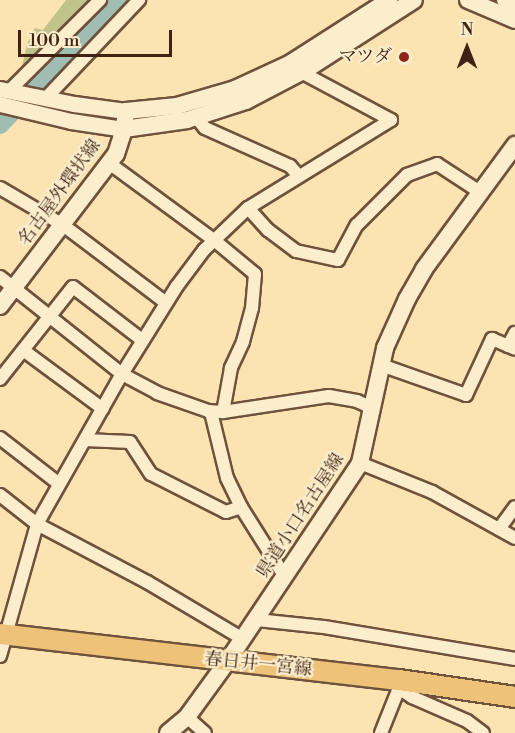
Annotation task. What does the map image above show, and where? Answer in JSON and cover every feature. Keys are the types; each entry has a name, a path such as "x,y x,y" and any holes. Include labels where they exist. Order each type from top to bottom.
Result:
{"main road":[{"path":"126,111 177,106 235,89 291,63 389,0"},
{"name":"名古屋外環状線","path":"124,129 196,117 246,101 301,72 414,0"},
{"path":"468,0 515,20"},
{"path":"505,0 515,4"},
{"name":"名古屋外環状線","path":"0,306 116,154 124,129 126,111"},
{"name":"県道小口名古屋線","path":"168,733 187,717 257,620 360,463 381,365 407,299 424,269 515,145"},
{"name":"春日井一宮線","path":"3,634 515,697"}],"street":[{"path":"3,97 100,0"},
{"path":"45,99 139,0"},
{"path":"0,656 3,634 37,524 58,483 166,303 214,240 248,208 391,120 301,72"},
{"path":"3,97 45,99 126,111"},
{"path":"3,97 35,111 71,122 124,129"},
{"path":"196,117 205,128 290,166 299,176"},
{"path":"109,163 214,240 255,274 252,308 243,342 231,368 217,412 227,478 241,507 285,577"},
{"path":"248,208 268,230 296,251 338,260 357,225 407,175 437,164 480,192"},
{"path":"0,188 63,225 166,303"},
{"path":"0,277 122,374 157,393 217,412 329,396 357,401 372,408"},
{"path":"0,379 73,287 142,340"},
{"path":"381,365 466,395 492,339 511,348 515,333"},
{"path":"23,350 103,409"},
{"path":"0,438 58,483"},
{"path":"85,440 129,442 151,474 226,513 241,507"},
{"path":"360,463 432,492 515,538"},
{"path":"0,495 37,524 147,582 243,639"},
{"path":"499,530 515,507"},
{"path":"257,620 324,627 515,659"},
{"path":"381,733 399,684 412,697 467,720 483,733"},
{"path":"187,717 206,733"}],"green space":[{"path":"66,0 92,0 20,76 27,44 35,28 43,30"}],"waterway":[{"path":"0,125 118,0"}],"place":[{"name":"マツダ","path":"404,57"}]}
